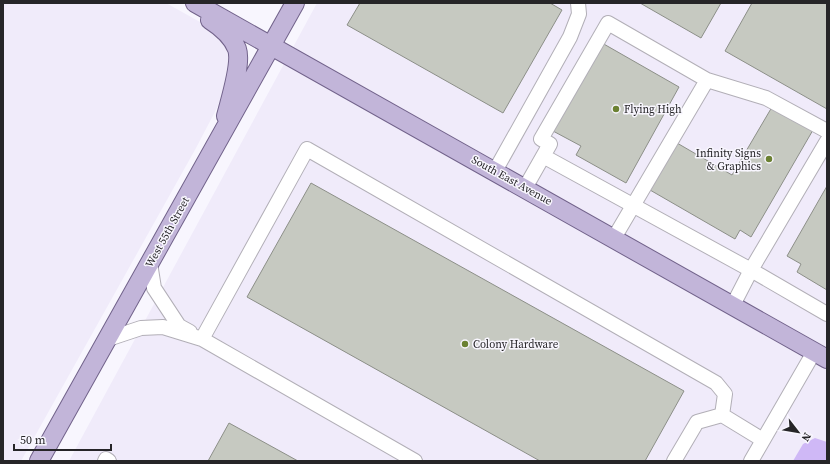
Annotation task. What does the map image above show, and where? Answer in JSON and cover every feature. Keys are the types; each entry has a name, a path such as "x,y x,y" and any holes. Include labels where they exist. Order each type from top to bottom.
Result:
{"main road":[{"path":"186,3 224,30 237,49 239,62 221,136"},
{"name":"South East Avenue","path":"195,3 821,355"},
{"name":"West 55th Street","path":"39,461 295,3"}],"street":[{"path":"495,171 570,37 580,14 578,3"},
{"path":"525,188 550,144 541,139 608,23 707,80 766,98 827,132"},
{"path":"614,238 707,80"},
{"path":"733,305 751,270 827,141"},
{"path":"202,339 307,149 716,383 725,394 722,416"},
{"path":"543,156 751,270 827,314"},
{"path":"150,263 154,288 179,326 414,461"},
{"path":"108,339 141,328 163,327 202,339"},
{"path":"751,461 763,440 821,355"},
{"path":"674,461 697,422 722,416 763,440"},
{"path":"105,461 106,459 110,461"}],"shaded area":[{"path":"3,3 166,3 218,32 232,52 226,85 218,106 21,461 3,461"},
{"path":"317,3 827,3 827,461 69,461"},
{"path":"815,438 827,442 827,461 793,461 803,444"}],"building":[{"path":"360,3 550,3 562,10 503,113 347,25"},
{"path":"640,3 721,3 701,38"},
{"path":"752,3 827,3 827,109 725,51"},
{"name":"Flying High","path":"602,43 679,87 626,183 576,155 581,146 553,131"},
{"name":"Infinity Signs & Graphics","path":"772,107 813,130 751,237 740,230 735,239 650,190 677,143 732,175"},
{"name":"Colony Hardware","path":"311,183 684,391 645,461 540,461 247,297"},
{"path":"827,186 827,290 797,272 801,264 787,256"},
{"path":"229,423 298,461 208,461"}],"place":[{"name":"Flying High","path":"616,109"},
{"name":"Infinity Signs & Graphics","path":"769,159"},
{"name":"Colony Hardware","path":"465,344"}]}
